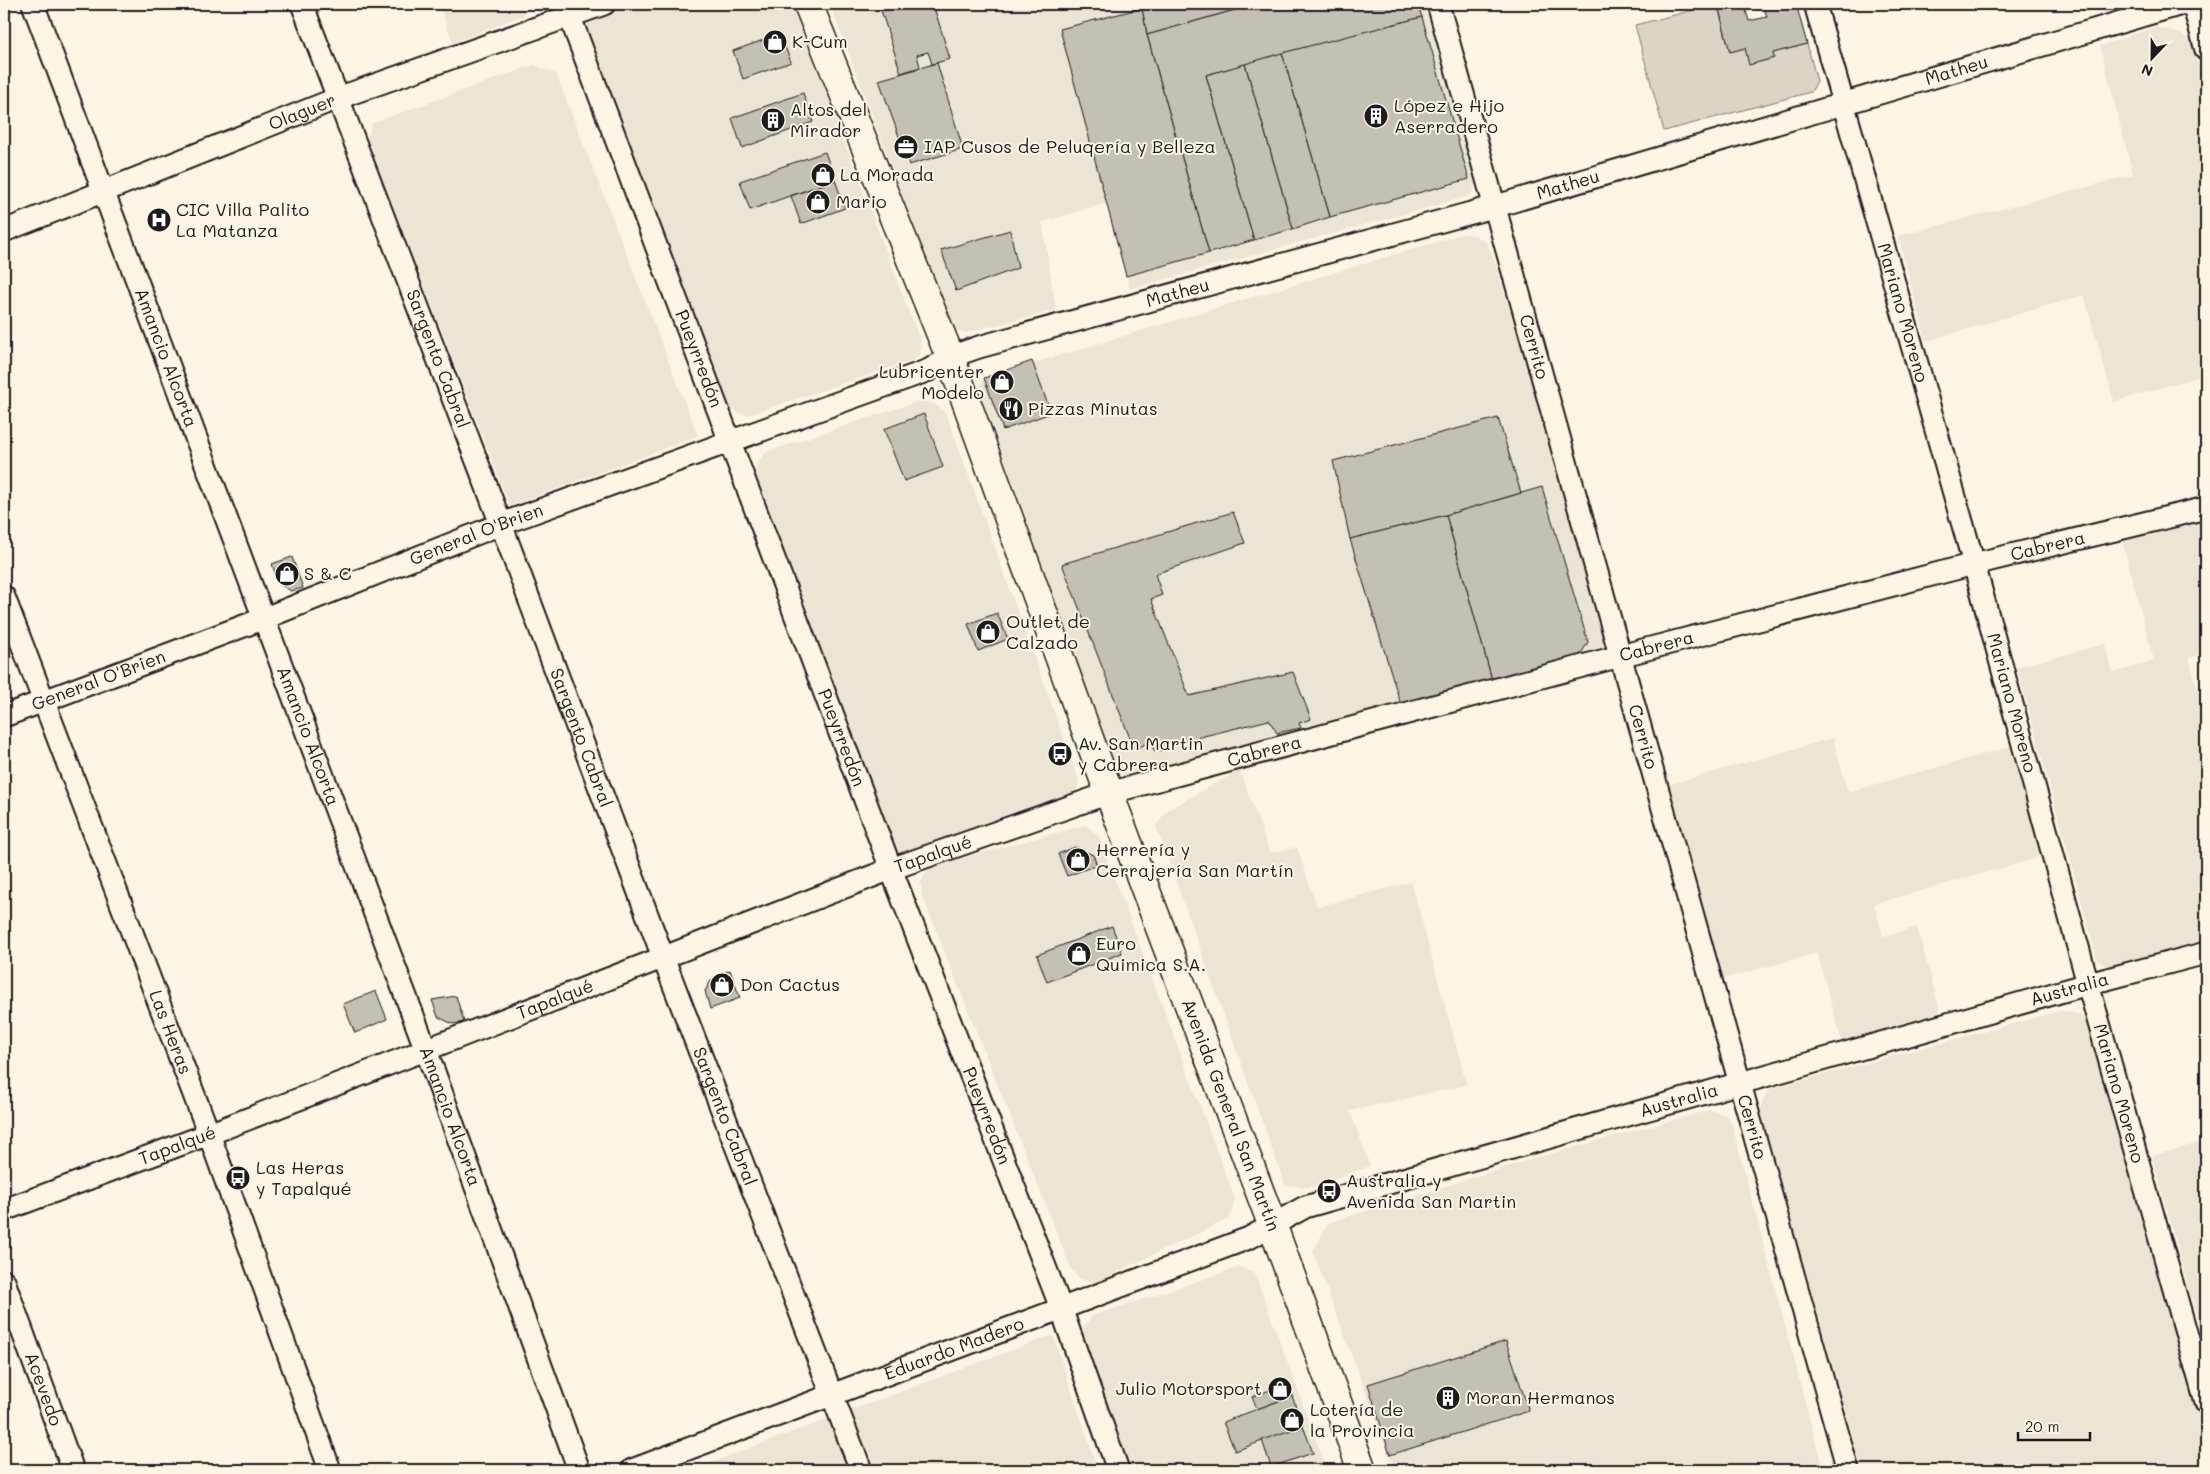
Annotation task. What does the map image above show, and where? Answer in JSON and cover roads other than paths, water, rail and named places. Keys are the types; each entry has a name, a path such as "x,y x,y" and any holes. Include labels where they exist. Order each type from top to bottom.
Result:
{"main road":[{"name":"Avenida General San Martín","path":"808,4 950,357 1109,794 1272,1224 1362,1470"}],"street":[{"name":"Amancio Alcorta","path":"33,4 426,1050 580,1470"},
{"name":"Sargento Cabral","path":"302,4 501,524 663,957 861,1470"},
{"name":"Olaguer","path":"4,230 338,98 568,10 604,4"},
{"name":"Cerrito","path":"1438,4 1493,207 1741,1082 1848,1470"},
{"name":"Mariano Moreno","path":"1815,4 1974,564 2088,984 2206,1403"},
{"name":"Matheu","path":"950,357 979,347 1493,207 2182,4"},
{"path":"2193,4 2206,50"},
{"name":"Pueyrredón","path":"568,10 892,869 1061,1308 1118,1470"},
{"name":"General O'Brien","path":"4,716 264,618 501,524 730,440 929,370 950,357"},
{"name":"Cabrera","path":"1109,794 1620,656 1974,564 2206,508"},
{"name":"Las Heras","path":"4,598 209,1134 330,1470"},
{"name":"Tapalqué","path":"4,1210 209,1134 892,869 1109,794"},
{"name":"Australia","path":"1272,1224 1305,1207 2088,984 2206,953"},
{"name":"Eduardo Madero","path":"632,1470 1249,1238 1272,1224"},
{"name":"Acevedo","path":"4,1281 73,1470"}],"place":[{"name":"K-Cum","path":"775,42"},
{"name":"López e Hijo Aserradero","path":"1376,116"},
{"name":"Altos del Mirador","path":"773,120"},
{"name":"IAP Cusos de Peluqería y Belleza","path":"906,147"},
{"name":"La Morada","path":"823,175"},
{"name":"Mario","path":"818,202"},
{"name":"CIC Villa Palito La Matanza","path":"159,220"},
{"name":"Lubricenter Modelo","path":"1002,382"},
{"name":"Pizzas Minutas","path":"1011,409"},
{"name":"S & C","path":"287,574"},
{"name":"Outlet de Calzado","path":"988,632"},
{"name":"Av. San Martin y Cabrera","path":"1060,754"},
{"name":"Herrería y Cerrajería San Martín","path":"1078,860"},
{"name":"Euro Quimica S.A.","path":"1079,954"},
{"name":"Don Cactus","path":"722,985"},
{"name":"Las Heras y Tapalqué","path":"238,1178"},
{"name":"Australia y Avenida San Martin","path":"1329,1191"},
{"name":"Julio Motorsport","path":"1280,1389"},
{"name":"Moran Hermanos","path":"1448,1398"},
{"name":"Lotería de la Provincia","path":"1292,1420"}]}
